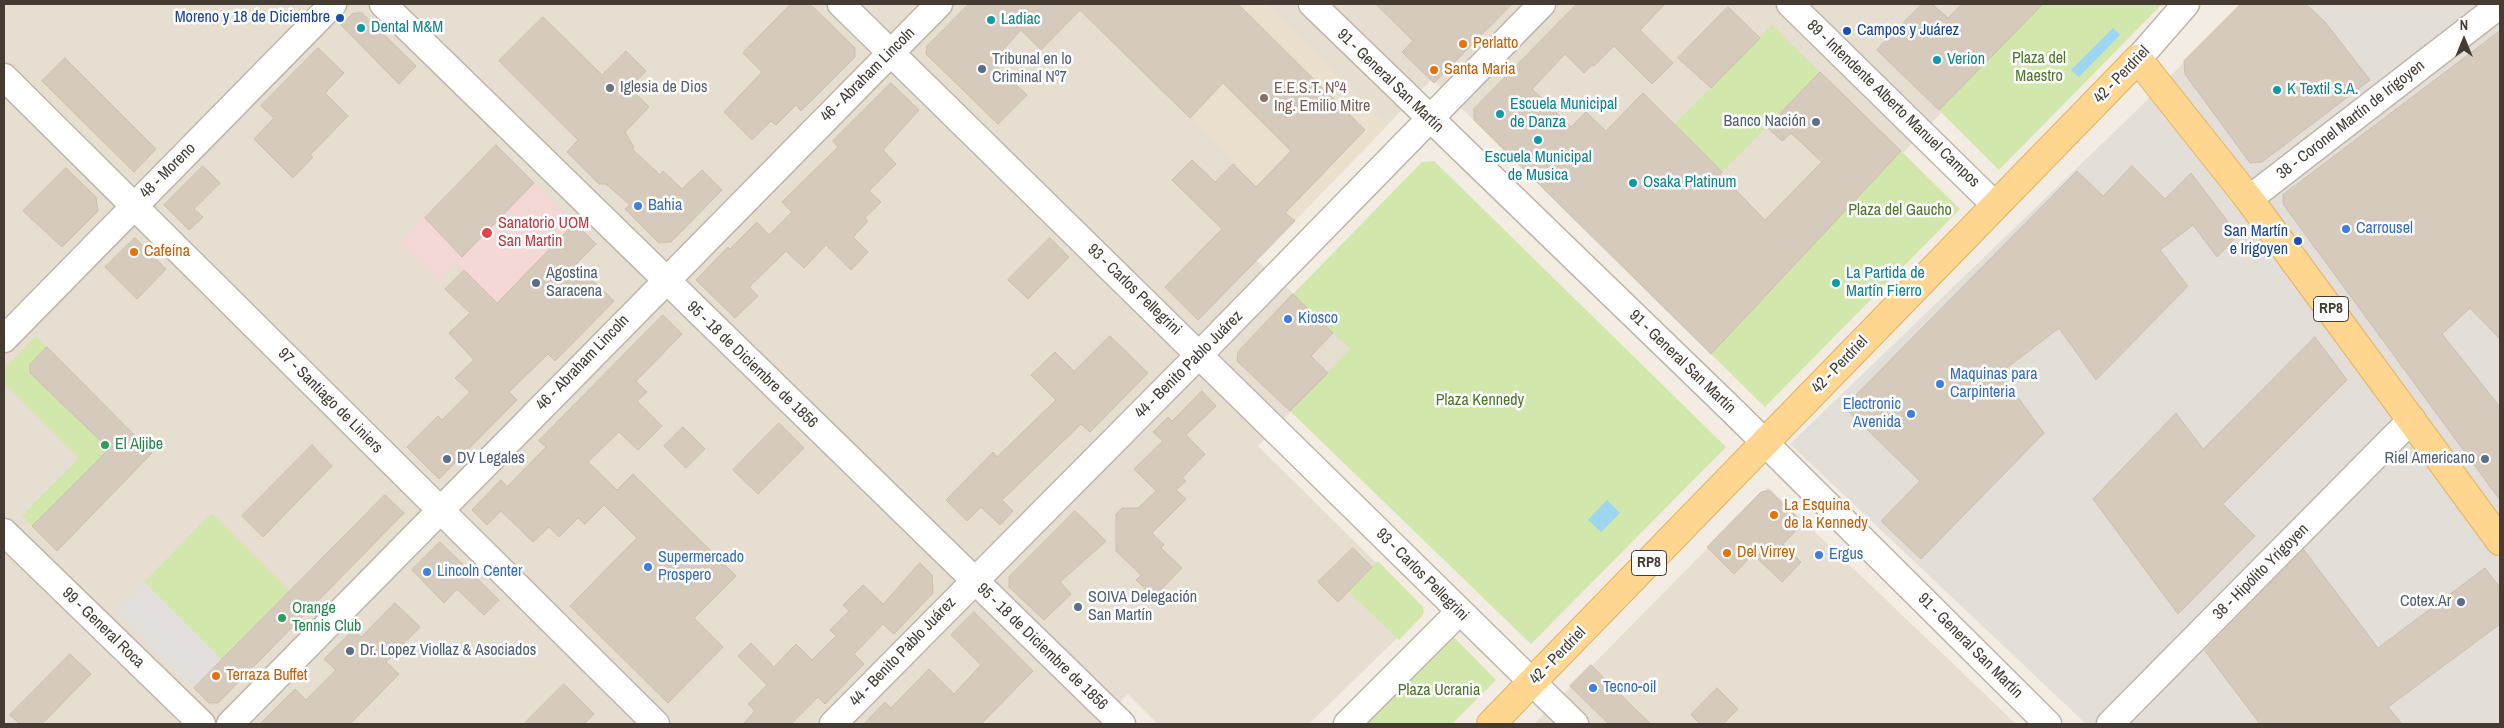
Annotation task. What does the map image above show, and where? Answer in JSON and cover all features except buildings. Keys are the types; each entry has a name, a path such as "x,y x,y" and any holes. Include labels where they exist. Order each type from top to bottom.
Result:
{"main road":[{"name":"42 - Perdriel","path":"1491,724 2138,59"},
{"name":"RP8","path":"2138,59 2249,199 2500,541"}],"street":[{"name":"48 - Moreno","path":"4,339 333,4"},
{"name":"95 - 18 de Diciembre de 1856","path":"382,4 1122,724"},
{"name":"93 - Carlos Pellegrini","path":"841,4 1200,354 1459,612 1575,724"},
{"name":"46 - Abraham Lincoln","path":"230,724 938,4"},
{"name":"91 - General San Martín","path":"1312,4 1428,119 1765,443 2048,724"},
{"name":"44 - Benito Pablo Juárez","path":"833,724 1200,354 1542,4"},
{"name":"89 - Intendente Alberto Manuel Campos","path":"1790,4 1995,205"},
{"name":"42 - Perdriel","path":"2138,59 2186,4"},
{"name":"38 - Coronel Martín de Irigoyen","path":"2249,199 2500,5"},
{"name":"97 - Santiago de Liniers","path":"4,77 656,724"},
{"name":"38 - Hipólito Yrigoyen","path":"2110,724 2412,419"},
{"name":"99 - General Roca","path":"4,532 202,724"},
{"path":"1347,724 1459,612"}],"shaded area":[{"path":"4,4 2045,4 1711,354 1432,79 1256,260 1353,347 1258,446 1425,611 1309,724 1158,724 1128,694 1098,724 4,724"},
{"name":"E.E.S.T. Nº4 Ing. Emilio Mitre","path":"1074,4 1265,4 1387,126 1295,221"},
{"path":"2241,4 2500,4 2500,724 2086,724 1790,444 2139,108"},
{"name":"Sanatorio UOM San Martin","path":"496,145 575,223 497,303 456,263 438,281 399,243"},
{"path":"1768,487 2016,724 1534,724"},
{"path":"144,582 222,660 194,688 116,610"}],"green space":[{"name":"Plaza del Maestro","path":"2043,4 2162,4 1999,170 1939,110"},
{"path":"1772,25 1820,72 1722,172 1675,124"},
{"name":"Plaza del Gaucho","path":"1901,151 1960,209 1765,407 1711,354"},
{"name":"Plaza Kennedy","path":"1434,161 1726,447 1531,644 1290,411 1350,349 1293,294 1422,162"},
{"name":"El Aljibe","path":"36,336 152,453 57,551 22,516 79,458 4,383 4,369"},
{"path":"212,513 290,591 222,660 144,582"},
{"path":"1378,561 1423,607 1423,615 1399,640 1348,591"},
{"name":"Plaza Ucrania","path":"1450,633 1496,680 1452,724 1360,724"}],"water":[{"path":"2113,28 2120,35 2079,77 2071,70"},
{"path":"1607,500 1620,513 1601,532 1588,520"}],"place":[{"name":"Moreno y 18 de Diciembre","path":"340,18"},
{"name":"Ladiac","path":"991,20"},
{"name":"Dental M&M","path":"361,28"},
{"name":"Campos y Juárez","path":"1847,31"},
{"name":"Perlatto","path":"1463,44"},
{"name":"Verion","path":"1937,60"},
{"name":"Tribunal en lo Criminal Nº7","path":"982,69"},
{"name":"Santa Maria","path":"1434,70"},
{"name":"Iglesia de Dios","path":"610,88"},
{"name":"K Textil S.A.","path":"2277,90"},
{"name":"E.E.S.T. Nº4 Ing. Emilio Mitre","path":"1264,98"},
{"name":"Escuela Municipal de Danza","path":"1500,114"},
{"name":"Banco Nación","path":"1816,122"},
{"name":"Escuela Municipal de Musica","path":"1538,140"},
{"name":"Osaka Platinum","path":"1633,183"},
{"name":"Bahia","path":"638,206"},
{"name":"Carrousel","path":"2346,229"},
{"name":"Sanatorio UOM San Martin","path":"487,233"},
{"name":"San Martín e Irigoyen","path":"2298,241"},
{"name":"Cafeína","path":"134,252"},
{"name":"Agostina Saracena","path":"536,283"},
{"name":"La Partida de Martín Fierro","path":"1836,283"},
{"name":"Kiosco","path":"1288,319"},
{"name":"Maquinas para Carpinteria","path":"1940,384"},
{"name":"Electronic Avenida","path":"1911,414"},
{"name":"El Aljibe","path":"105,445"},
{"name":"DV Legales","path":"447,459"},
{"name":"Riel Americano","path":"2485,459"},
{"name":"La Esquina de la Kennedy","path":"1774,515"},
{"name":"Del Virrey","path":"1727,553"},
{"name":"Ergus","path":"1819,555"},
{"name":"Supermercado Prospero","path":"648,567"},
{"name":"Lincoln Center","path":"427,572"},
{"name":"Cotex.Ar","path":"2461,602"},
{"name":"SOIVA Delegación San Martín","path":"1078,607"},
{"name":"Orange Tennis Club","path":"282,618"},
{"name":"Dr. Lopez Viollaz & Asociados","path":"350,651"},
{"name":"Terraza Buffet","path":"216,676"},
{"name":"Tecno-oil","path":"1593,688"}]}
